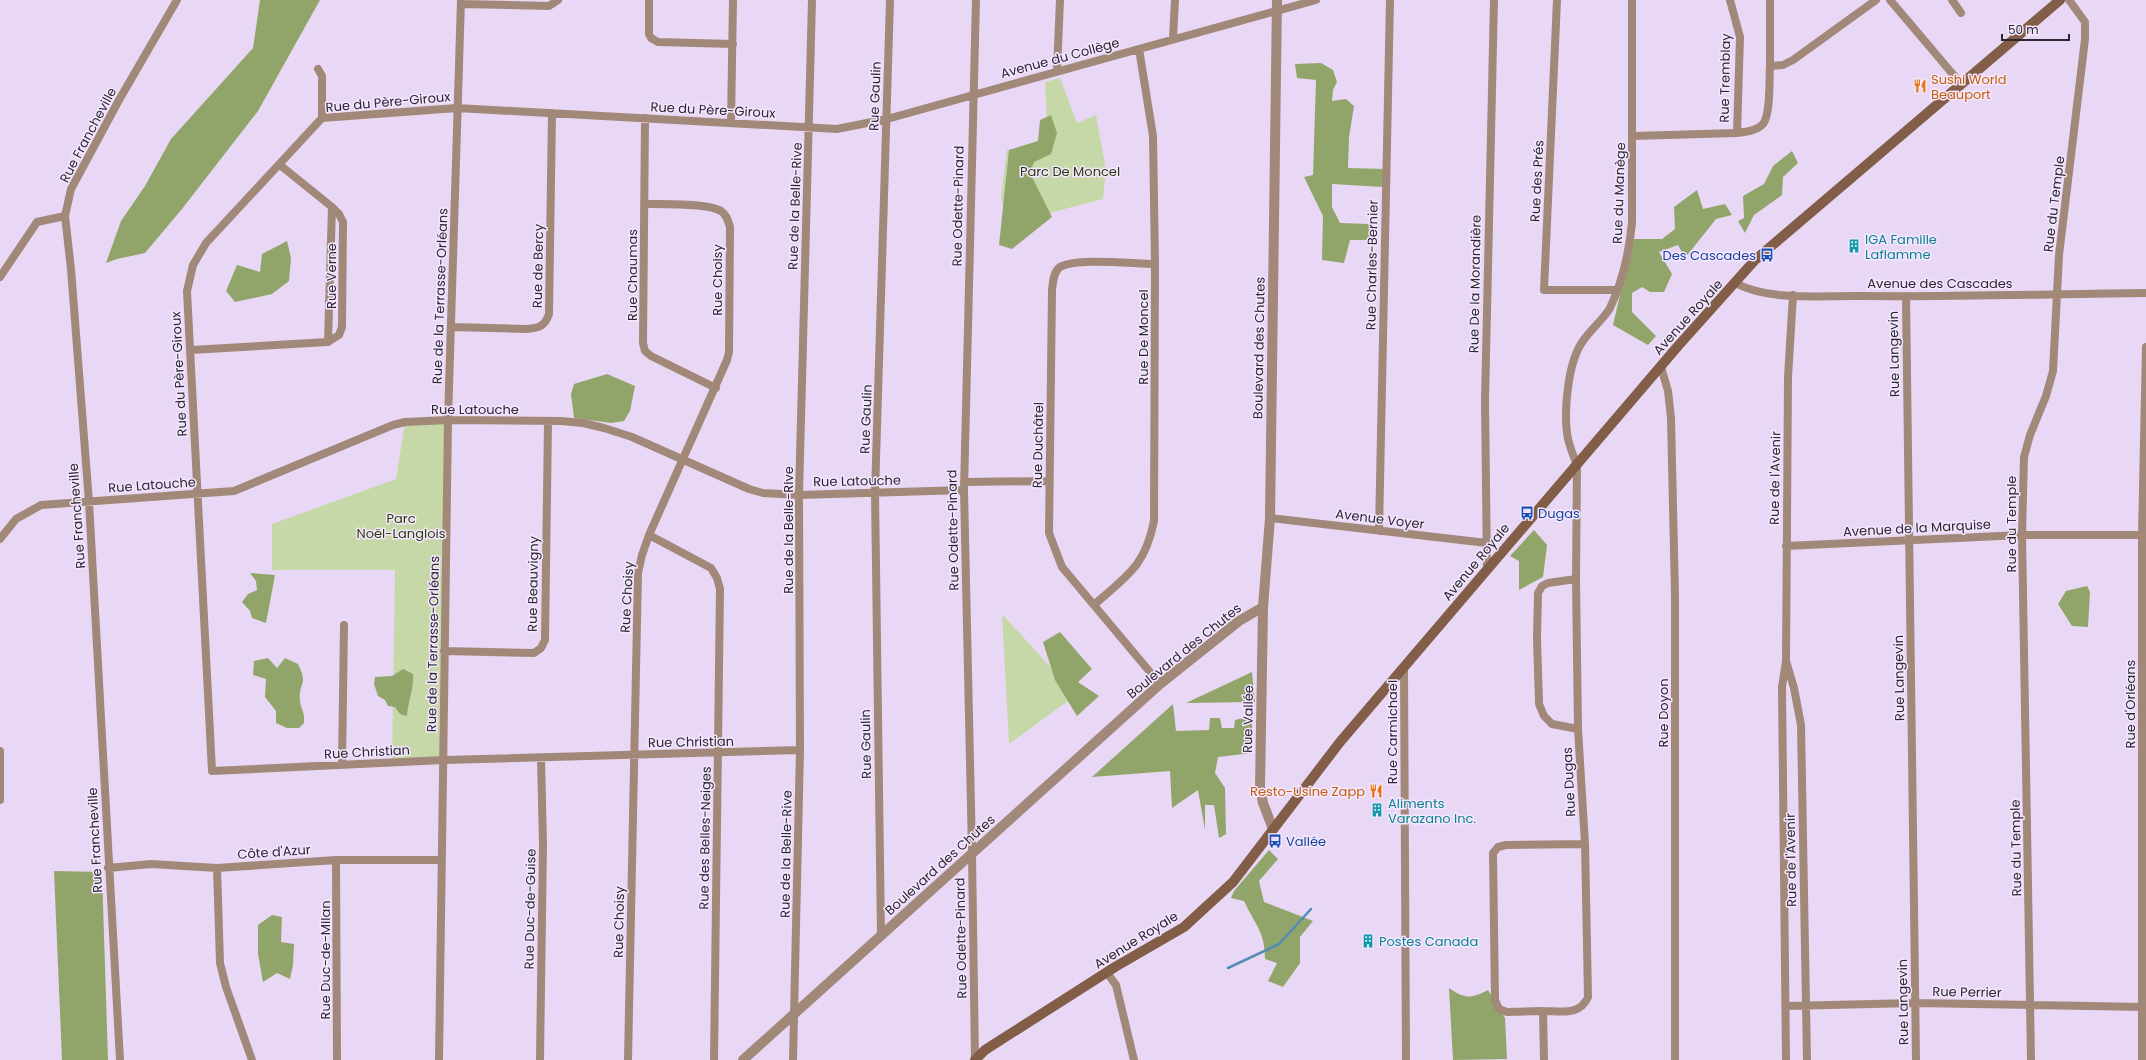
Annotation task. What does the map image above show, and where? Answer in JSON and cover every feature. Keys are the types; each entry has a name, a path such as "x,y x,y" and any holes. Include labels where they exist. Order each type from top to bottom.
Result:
{"main road":[{"name":"Avenue Royale","path":"975,1060 985,1050 1107,973 1184,927 1233,882 1340,742 1661,367 1755,260 2060,0"}],"street":[{"name":"Rue Francheville","path":"120,1060 108,868 89,502 71,269 65,216 71,189 119,100 177,0"},
{"path":"461,2 549,6 558,0"},
{"path":"649,0 649,34 651,38 658,42 733,44"},
{"path":"731,123 733,0"},
{"name":"Rue de la Belle-Rive","path":"793,1060 800,750 799,495 812,0"},
{"name":"Rue Gaulin","path":"880,936 875,493 890,0"},
{"name":"Rue Odette-Pinard","path":"975,1060 964,486 972,95 976,0"},
{"path":"1057,71 1060,0"},
{"path":"1173,39 1175,0"},
{"name":"Boulevard des Chutes","path":"743,1060 1160,684 1239,621 1263,607 1270,518 1277,0"},
{"name":"Avenue du Collège","path":"809,127 837,129 887,118 1316,0"},
{"name":"Rue Charles-Bernier","path":"1379,531 1390,0"},
{"name":"Rue De la Morandière","path":"1488,568 1485,401 1494,0"},
{"name":"Rue des Prés","path":"1557,0 1544,290 1617,290"},
{"name":"Rue du Manège","path":"1577,465 1570,449 1567,432 1569,380 1574,359 1582,342 1609,309 1617,290 1628,255 1632,223 1632,0"},
{"name":"Rue Tremblay","path":"1730,0 1740,37 1737,133"},
{"path":"1633,136 1737,133 1753,130 1763,124 1768,113 1770,0"},
{"path":"1770,66 1783,65 1793,60 1876,0"},
{"path":"1890,0 1962,85"},
{"path":"1952,0 1961,13"},
{"name":"Rue du Temple","path":"2031,1060 2022,535 2024,457 2030,435 2046,396 2053,371 2060,255 2085,39 2085,22 2069,0"},
{"name":"Rue de la Terrasse-Orléans","path":"439,1060 448,420 461,2"},
{"name":"Rue De Moncel","path":"1095,604 1128,576 1142,560 1150,543 1154,521 1155,264 1153,136 1139,49"},
{"path":"318,69 322,76 322,118"},
{"name":"Rue du Père-Giroux","path":"196,494 191,350 187,291 193,265 206,243 322,118 457,108 809,127"},
{"name":"Rue de Bercy","path":"452,327 527,329 538,328 546,324 549,314 552,113"},
{"name":"Rue Chaumas","path":"645,118 643,343 645,351 651,356 716,388"},
{"name":"Rue Verne","path":"280,165 332,207 339,214 343,222 342,327 339,335 328,342"},
{"name":"Rue Choisy","path":"628,1060 638,573 649,535 716,388 729,352 730,227 728,217 721,211 710,207 644,204"},
{"name":"Rue Verne","path":"328,342 332,207"},
{"path":"0,277 37,222 65,216"},
{"name":"Rue Duchâtel","path":"1155,264 1084,262 1069,264 1059,268 1054,276 1052,290 1049,533 1062,567 1095,604 1160,684"},
{"name":"Avenue des Cascades","path":"1735,283 1750,291 1793,295 1906,296 2146,293"},
{"name":"Rue de l'Avenir","path":"1786,1060 1787,1006 1782,687 1786,661 1788,377 1793,295"},
{"name":"Rue Langevin","path":"1906,296 1916,1060"},
{"path":"191,350 328,342"},
{"name":"Rue d'Orléans","path":"2142,1060 2144,1007 2144,535 2146,347"},
{"name":"Rue Doyon","path":"1661,367 1668,391 1671,418 1674,572 1676,1060"},
{"name":"Rue Latouche","path":"0,539 16,519 41,505 234,491 393,425 404,422 448,420 582,423 632,437 749,489 763,493 799,495 875,493 1049,481"},
{"name":"Rue Beauvigny","path":"444,650 534,653 541,648 545,640 548,422"},
{"name":"Rue Dugas","path":"1577,465 1576,579 1578,729 1585,844 1588,997 1584,1005 1576,1011 1508,1012 1499,1009 1496,1000 1493,853 1498,847 1506,845 1585,844"},
{"name":"Rue Christian","path":"196,494 212,771 444,760 800,750"},
{"name":"Avenue Voyer","path":"1270,518 1487,543"},
{"name":"Rue des Belles-Neiges","path":"649,535 711,568 717,578 720,589 714,1060"},
{"name":"Avenue de la Marquise","path":"1786,546 2022,535 2144,535"},
{"path":"1576,579 1548,583 1542,586 1538,593 1537,638 1539,704 1544,716 1552,724 1578,729"},
{"name":"Rue Vallée","path":"1263,607 1260,787 1263,803 1274,829"},
{"path":"342,765 344,625"},
{"name":"Rue de l'Avenir","path":"1786,661 1794,688 1801,725 1807,1060"},
{"name":"Rue Carmichael","path":"1404,668 1406,1060"},
{"path":"0,751 0,800"},
{"name":"Rue Duc-de-Guise","path":"540,1060 543,844 541,758"},
{"name":"Côte d'Azur","path":"108,868 151,864 217,868 336,860 441,860"},
{"name":"Rue Duc-de-Milan","path":"336,860 337,1060"},
{"path":"217,868 220,963 226,988 252,1060"},
{"path":"1107,973 1116,985 1134,1060"},
{"name":"Rue Perrier","path":"1787,1006 1915,1003 2144,1007"},
{"path":"1543,1011 1544,1060"}],"green space":[{"path":"260,0 320,0 258,111 182,209 145,253 106,263 121,221 145,186 171,139 253,48"},
{"path":"1321,63 1333,70 1337,82 1333,90 1332,101 1346,99 1354,106 1349,137 1348,168 1385,169 1383,187 1332,184 1332,207 1340,223 1370,224 1375,240 1350,240 1344,263 1322,260 1323,216 1304,177 1313,175 1316,80 1297,78 1295,64"},
{"name":"Parc De Moncel","path":"1060,78 1077,123 1096,115 1106,170 1103,199 1049,213 1009,234 1001,196 1007,150 1048,144 1045,82"},
{"path":"1051,115 1057,133 1051,154 1034,162 1030,173 1052,217 1012,249 999,245 1009,150 1038,141 1040,120"},
{"path":"1792,151 1798,163 1783,177 1782,195 1754,215 1745,233 1738,221 1744,218 1743,196 1764,184 1773,166"},
{"path":"1697,190 1703,209 1725,204 1732,215 1716,219 1685,258 1678,245 1659,252 1672,274 1664,292 1650,292 1642,287 1632,293 1632,312 1656,336 1648,345 1613,325 1633,239 1662,239 1675,229 1674,207"},
{"path":"287,241 291,258 289,281 272,294 235,302 226,291 237,265 260,272 262,254"},
{"path":"607,374 635,386 630,411 624,421 611,423 574,418 571,394 574,384"},
{"name":"Parc Noël-Langlois","path":"448,420 444,760 392,763 395,570 272,570 272,524 396,479 405,422"},
{"path":"1534,530 1547,545 1543,577 1519,590 1519,561 1510,556"},
{"path":"250,573 275,575 266,623 252,618 250,611 242,602 248,594 257,590 256,581"},
{"path":"2087,586 2090,592 2088,627 2072,626 2058,604 2066,591"},
{"path":"1002,614 1076,695 1009,744"},
{"path":"1060,632 1092,669 1078,682 1099,696 1077,716 1055,680 1043,642"},
{"path":"268,658 277,668 285,658 298,664 303,676 300,690 300,701 304,719 304,723 299,728 287,728 276,723 276,711 265,697 266,679 253,675 254,661"},
{"path":"403,669 413,674 413,685 407,716 400,714 395,707 388,706 385,700 378,696 374,684 375,677 392,676"},
{"path":"1252,672 1255,702 1186,703"},
{"path":"1173,704 1176,731 1209,730 1210,718 1220,718 1222,728 1234,728 1235,720 1252,716 1252,753 1218,757 1215,773 1225,788 1226,834 1219,838 1214,805 1205,805 1205,830 1198,790 1172,808 1170,771 1092,777"},
{"path":"1269,850 1278,859 1259,881 1264,902 1313,921 1300,937 1300,963 1283,987 1268,981 1277,963 1265,959 1265,949 1259,928 1244,901 1231,898 1234,891"},
{"path":"54,871 102,872 108,1060 62,1060"},
{"path":"272,915 282,917 281,942 294,944 293,965 290,979 277,973 263,982 258,954 258,925"},
{"path":"1449,988 1464,996 1477,995 1488,990 1505,1018 1507,1059 1453,1060"}],"waterway":[{"path":"1228,968 1279,944 1311,909"}],"place":[{"name":"Sushi World Beauport","path":"1920,86"},
{"name":"IGA Famille Laflamme","path":"1854,246"},
{"name":"Des Cascades","path":"1767,255"},
{"name":"Dugas","path":"1527,513"},
{"name":"Resto-Usine Zapp","path":"1376,791"},
{"name":"Aliments Varazano Inc.","path":"1377,810"},
{"name":"Vallée","path":"1275,841"},
{"name":"Postes Canada","path":"1368,941"}]}
